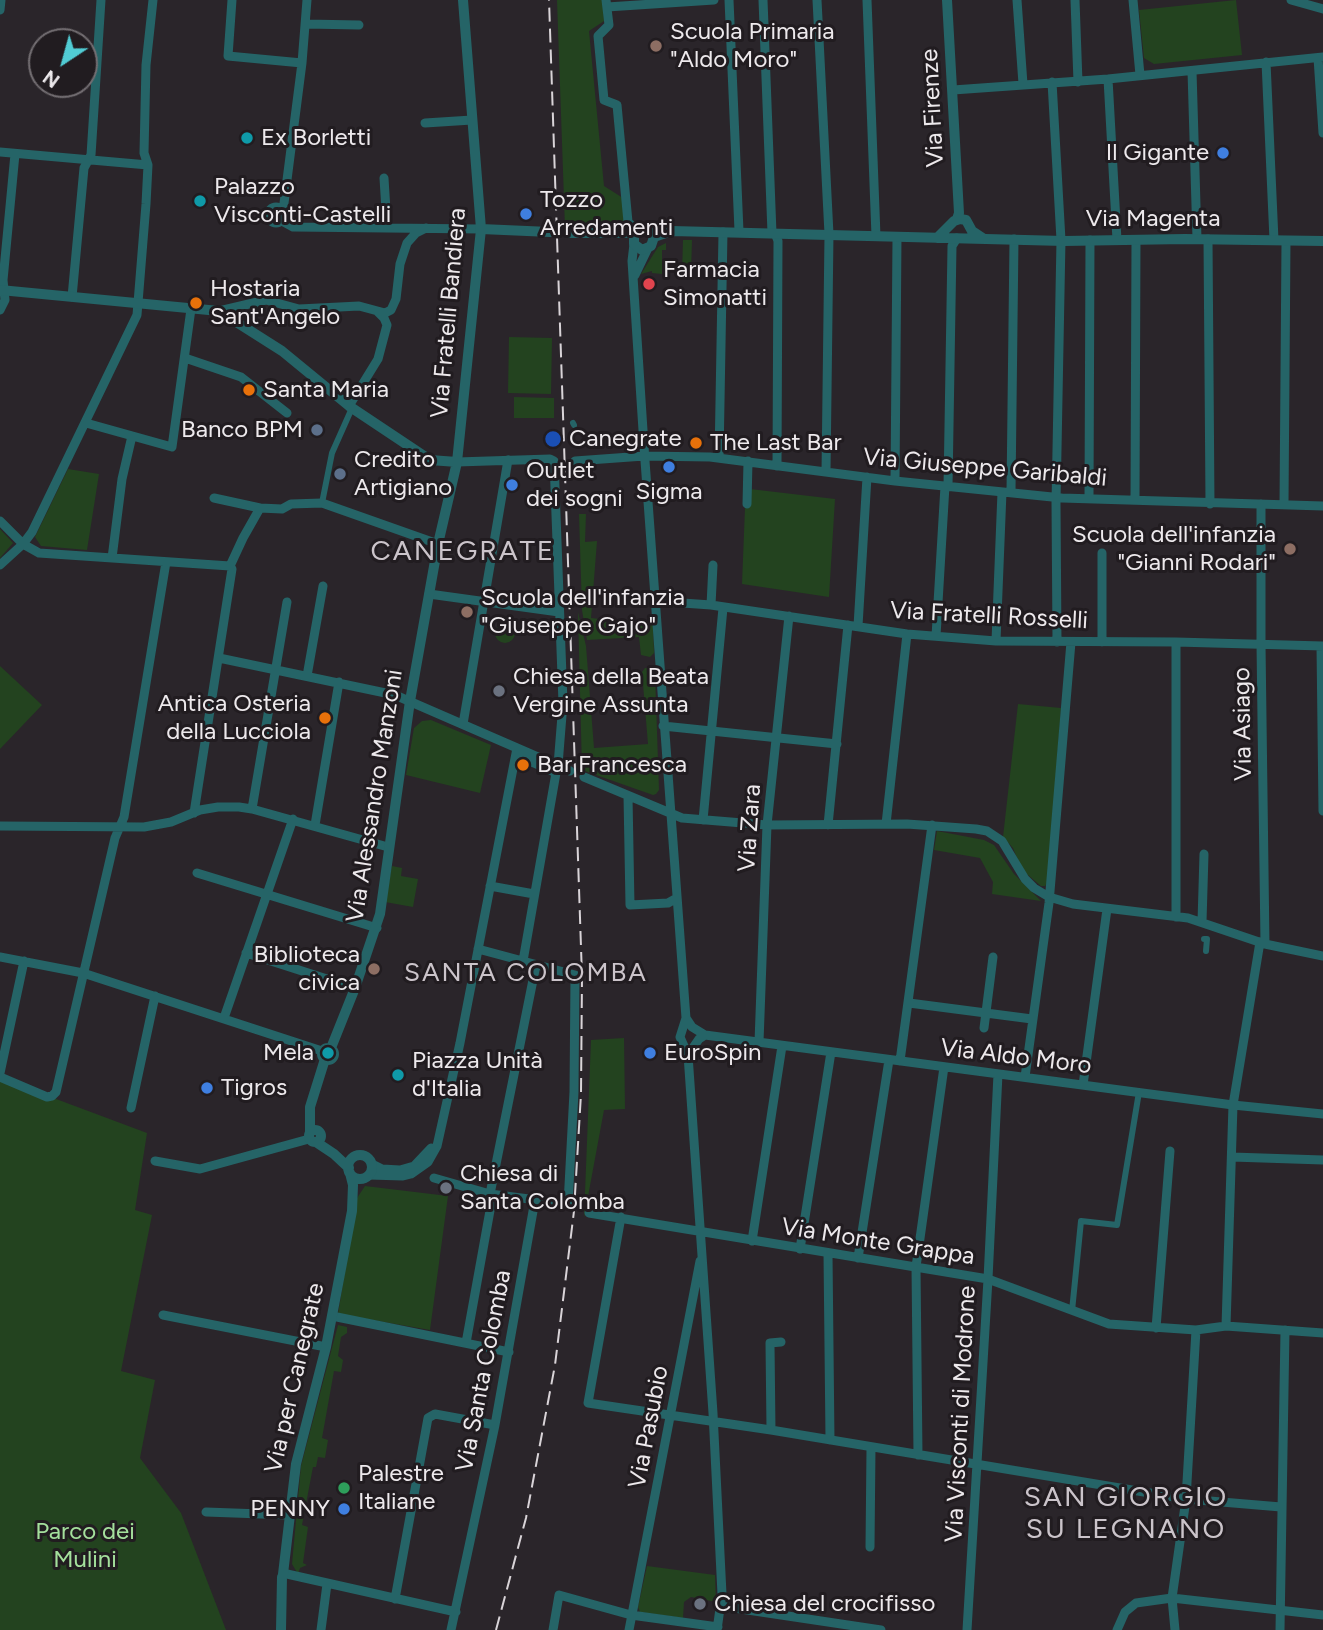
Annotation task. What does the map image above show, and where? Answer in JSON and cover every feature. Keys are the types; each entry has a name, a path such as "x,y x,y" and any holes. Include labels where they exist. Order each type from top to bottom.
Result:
{"street":[{"path":"0,10 1,0"},
{"path":"72,297 85,168 91,155 101,0"},
{"path":"0,565 32,532 137,314 148,165 144,153 146,65 153,0"},
{"path":"232,0 228,56 302,63"},
{"path":"282,221 302,63 307,0"},
{"name":"Via Fratelli Bandiera","path":"438,544 457,462 481,229 463,0"},
{"path":"634,277 648,248 653,244 640,236 628,222 617,105 604,100 597,36 609,25 607,4 714,0"},
{"path":"729,0 739,232"},
{"path":"763,0 777,235 777,466"},
{"path":"817,0 829,234 826,472"},
{"path":"867,0 876,236"},
{"name":"Via Firenze","path":"947,0 957,219"},
{"path":"1017,0 1023,84"},
{"path":"1075,0 1078,82"},
{"path":"1133,0 1140,75"},
{"path":"1291,0 1323,9"},
{"path":"306,24 359,24"},
{"path":"953,90 1078,82 1321,58 1323,133"},
{"path":"1266,62 1280,240 1284,505"},
{"path":"1192,71 1196,218 1202,239 1210,504"},
{"path":"1108,79 1117,240"},
{"path":"1052,82 1061,240 1056,500 1057,642"},
{"path":"425,123 472,120"},
{"path":"0,152 148,165"},
{"path":"0,310 5,300 2,290 15,154"},
{"path":"384,178 390,227"},
{"path":"274,195 286,193"},
{"path":"283,211 274,208 268,215 275,223 282,221 293,227 550,232"},
{"path":"1185,239 1196,218"},
{"path":"957,219 951,231 961,236"},
{"path":"937,238 957,219"},
{"name":"Via Magenta","path":"957,219 968,223 961,236 984,239 1323,241"},
{"path":"390,227 403,231 407,243"},
{"path":"378,313 391,310 396,299 400,264 407,243 426,228"},
{"path":"570,233 640,236 672,231 937,238 961,236"},
{"path":"719,458 723,232"},
{"path":"553,1630 559,1595 631,1615 717,1629 722,1594 714,1422 688,1055 694,1032 674,902 671,814 644,456 634,277 640,236"},
{"path":"936,636 946,486 952,246 961,236"},
{"path":"895,481 897,237"},
{"path":"996,641 1006,492 1014,239"},
{"path":"1089,499 1090,240"},
{"path":"1135,500 1136,240"},
{"path":"2,290 224,312 266,300 299,309 359,306 378,313 387,325 378,359 350,407 332,453 322,503"},
{"path":"86,423 172,447 191,309"},
{"path":"224,312 282,351 350,407 430,460 457,462 550,458 554,461 562,703 558,765"},
{"path":"185,358 241,377 287,412"},
{"path":"112,558 122,479 132,436"},
{"name":"Via Giuseppe Garibaldi","path":"575,461 644,456 719,458 1056,500 1323,506"},
{"path":"463,724 508,460"},
{"path":"747,504 748,461"},
{"path":"828,825 836,744 853,626 867,477"},
{"path":"214,498 260,508 282,509 291,504 322,503 438,544"},
{"name":"Via Asiago","path":"1226,1326 1233,1105 1262,943 1261,504"},
{"path":"194,813 232,569 230,566 260,508"},
{"path":"0,521 23,544 39,553 230,566"},
{"name":"Via Alessandro Manzoni","path":"315,1136 310,1107 326,1053 355,988 377,928 410,701 438,544"},
{"path":"1102,553 1102,642"},
{"path":"24,961 0,1075 47,1097 56,1092 115,838 124,817 166,562"},
{"path":"711,606 713,565"},
{"path":"307,676 323,586"},
{"path":"429,594 559,612"},
{"name":"Via Fratelli Rosselli","path":"654,601 789,616 907,634 996,641 1322,646"},
{"path":"252,809 287,602"},
{"path":"703,820 723,608"},
{"name":"Via Zara","path":"759,1042 767,825 789,616"},
{"path":"886,824 907,634"},
{"path":"1025,1077 1049,897 1071,642"},
{"path":"1176,642 1176,917"},
{"path":"1322,646 1323,811"},
{"path":"219,658 374,689 410,701 463,724 556,773 523,961"},
{"path":"315,825 338,682"},
{"path":"663,726 836,744"},
{"path":"516,751 570,771"},
{"path":"155,1161 200,1169 315,1136 351,1166 358,1179 368,1172 402,1176 433,1154 440,1134 478,950 516,751"},
{"path":"584,777 671,814 703,820 767,825 932,825 987,831 1007,847 1025,879 1049,897 1073,904 1202,922 1262,943 1323,956"},
{"path":"628,796 630,905 674,902"},
{"path":"0,826 153,826 218,807 252,809 388,847"},
{"path":"224,1018 293,819"},
{"path":"900,1061 932,825"},
{"path":"1202,922 1204,854"},
{"path":"197,873 377,928"},
{"path":"490,886 534,894"},
{"path":"1083,1085 1107,909"},
{"path":"1204,939 1207,939 1206,951"},
{"path":"434,1178 491,1194 568,1204 574,1092 575,975 478,950"},
{"path":"246,953 355,988"},
{"path":"0,957 84,973 326,1053"},
{"path":"984,1028 993,957"},
{"path":"466,1343 491,1194 536,965"},
{"path":"131,1108 155,996"},
{"path":"909,1003 1032,1019"},
{"path":"688,1055 680,1037 694,1032"},
{"name":"Via Aldo Moro","path":"694,1032 1233,1105 1323,1114"},
{"path":"752,1241 782,1046"},
{"path":"800,1249 831,1052"},
{"path":"858,1258 888,1060"},
{"path":"918,1455 916,1267 944,1067"},
{"name":"Via Visconti di Modrone","path":"967,1630 998,1074"},
{"path":"1072,1311 1081,1221 1117,1225 1139,1092"},
{"path":"1156,1328 1170,1151"},
{"path":"351,1166 366,1157 368,1172"},
{"path":"1232,1157 1323,1160"},
{"name":"Via per Canegrate","path":"281,1630 289,1515 296,1464 332,1316 353,1199 351,1166"},
{"name":"Via per Canegrate","path":"353,1199 368,1172"},
{"name":"Via Santa Colomba","path":"451,1630 495,1425 535,1200"},
{"name":"Via Monte Grappa","path":"589,1213 988,1279 1109,1324 1196,1330 1226,1326 1323,1333"},
{"path":"621,1217 588,1402 1186,1499 1282,1507"},
{"name":"Via Pasubio","path":"629,1630 699,1268 701,1232"},
{"path":"828,1254 830,1440"},
{"path":"163,1315 326,1348"},
{"path":"332,1316 509,1352"},
{"path":"1175,1630 1172,1598 1186,1499 1196,1330"},
{"path":"1280,1630 1285,1330"},
{"path":"771,1430 770,1343 781,1342"},
{"path":"395,1599 428,1418 435,1414 495,1425"},
{"path":"870,1547 872,1448"},
{"path":"206,1511 289,1515"},
{"path":"286,1576 456,1612"},
{"path":"321,1630 327,1584"},
{"path":"1116,1630 1125,1612 1136,1603 1172,1598 1323,1615"},
{"path":"720,1606 829,1626 881,1630"}],"green space":[{"path":"557,0 603,0 604,21 589,31 604,186 623,198 624,226 565,228"},
{"path":"1236,0 1242,55 1154,64 1144,58 1139,10"},
{"path":"683,240 692,240 691,273 682,273"},
{"path":"666,243 666,250 662,250 662,274 652,271 641,274 658,247"},
{"path":"509,337 552,338 551,394 508,393"},
{"path":"514,397 554,398 554,418 514,418"},
{"path":"68,469 99,474 87,550 41,546 35,537"},
{"path":"750,489 835,499 829,597 742,584 745,508 749,508"},
{"path":"579,514 586,514 585,542 597,541 591,618 653,625 654,653 650,657 641,655 639,637 587,640 582,610"},
{"path":"0,529 13,543 0,558"},
{"path":"578,612 586,646 594,748 648,744 642,672 645,668 650,668 655,673 659,790 656,794 582,770"},
{"path":"505,623 512,626 515,633 512,640 505,643 498,640 495,633 498,626"},
{"path":"0,666 42,705 0,749"},
{"path":"1018,704 1061,708 1048,882 1045,886 1041,886 1022,870 1013,848 1003,837"},
{"path":"431,720 491,745 480,793 406,775 414,728 422,721"},
{"path":"937,831 984,840 994,845 1014,874 1041,901 992,894 993,882 980,858 934,850"},
{"path":"392,866 402,868 401,876 418,879 413,907 385,902"},
{"path":"624,1038 625,1109 604,1110 584,1218 591,1040"},
{"name":"Parco dei Mulini","path":"0,1078 147,1133 135,1210 152,1215 121,1371 155,1380 140,1458 181,1513 226,1630 0,1630"},
{"path":"365,1186 448,1196 430,1330 338,1314 357,1198"},
{"path":"338,1325 347,1327 347,1333 341,1337 338,1356 343,1360 341,1372 334,1371 322,1438 328,1440 325,1458 318,1457 316,1467 313,1467 302,1525 308,1527 303,1563 307,1565 300,1568 298,1574 292,1564 301,1466"},
{"path":"647,1566 715,1575 716,1602 691,1597 684,1602 683,1618 640,1612 638,1607"}],"tunnel":[{"path":"550,232 570,233"}],"railway":[{"path":"496,1630 526,1518 555,1365 574,1211 581,1094 582,977 549,0"}],"place":[{"name":"Scuola Primaria \"Aldo Moro\"","path":"656,46"},
{"name":"Ex Borletti","path":"247,138"},
{"name":"Il Gigante","path":"1223,153"},
{"name":"Palazzo Visconti-Castelli","path":"200,201"},
{"name":"Tozzo Arredamenti","path":"526,214"},
{"name":"Farmacia Simonatti","path":"649,284"},
{"name":"Hostaria Sant'Angelo","path":"196,303"},
{"name":"Santa Maria","path":"249,390"},
{"name":"Banco BPM","path":"317,430"},
{"name":"Canegrate","path":"553,439"},
{"name":"The Last Bar","path":"696,443"},
{"name":"Sigma","path":"669,467"},
{"name":"Credito Artigiano","path":"340,474"},
{"name":"Outlet dei sogni","path":"512,485"},
{"name":"Scuola dell'infanzia \"Gianni Rodari\"","path":"1290,549"},
{"name":"Scuola dell'infanzia \"Giuseppe Gajo\"","path":"467,612"},
{"name":"Chiesa della Beata Vergine Assunta","path":"499,691"},
{"name":"Antica Osteria della Lucciola","path":"325,718"},
{"name":"Bar Francesca","path":"523,765"},
{"name":"Biblioteca civica","path":"374,969"},
{"name":"Mela","path":"328,1053"},
{"name":"EuroSpin","path":"650,1053"},
{"name":"Piazza Unità d'Italia","path":"398,1075"},
{"name":"Tigros","path":"207,1088"},
{"name":"Chiesa di Santa Colomba","path":"446,1188"},
{"name":"Palestre Italiane","path":"344,1488"},
{"name":"PENNY","path":"344,1509"},
{"name":"Chiesa del crocifisso","path":"700,1604"}],"district":[{"name":"CANEGRATE","path":"463,552"},
{"name":"SANTA COLOMBA","path":"526,973"},
{"name":"SAN GIORGIO SU LEGNANO","path":"1126,1514"}]}
